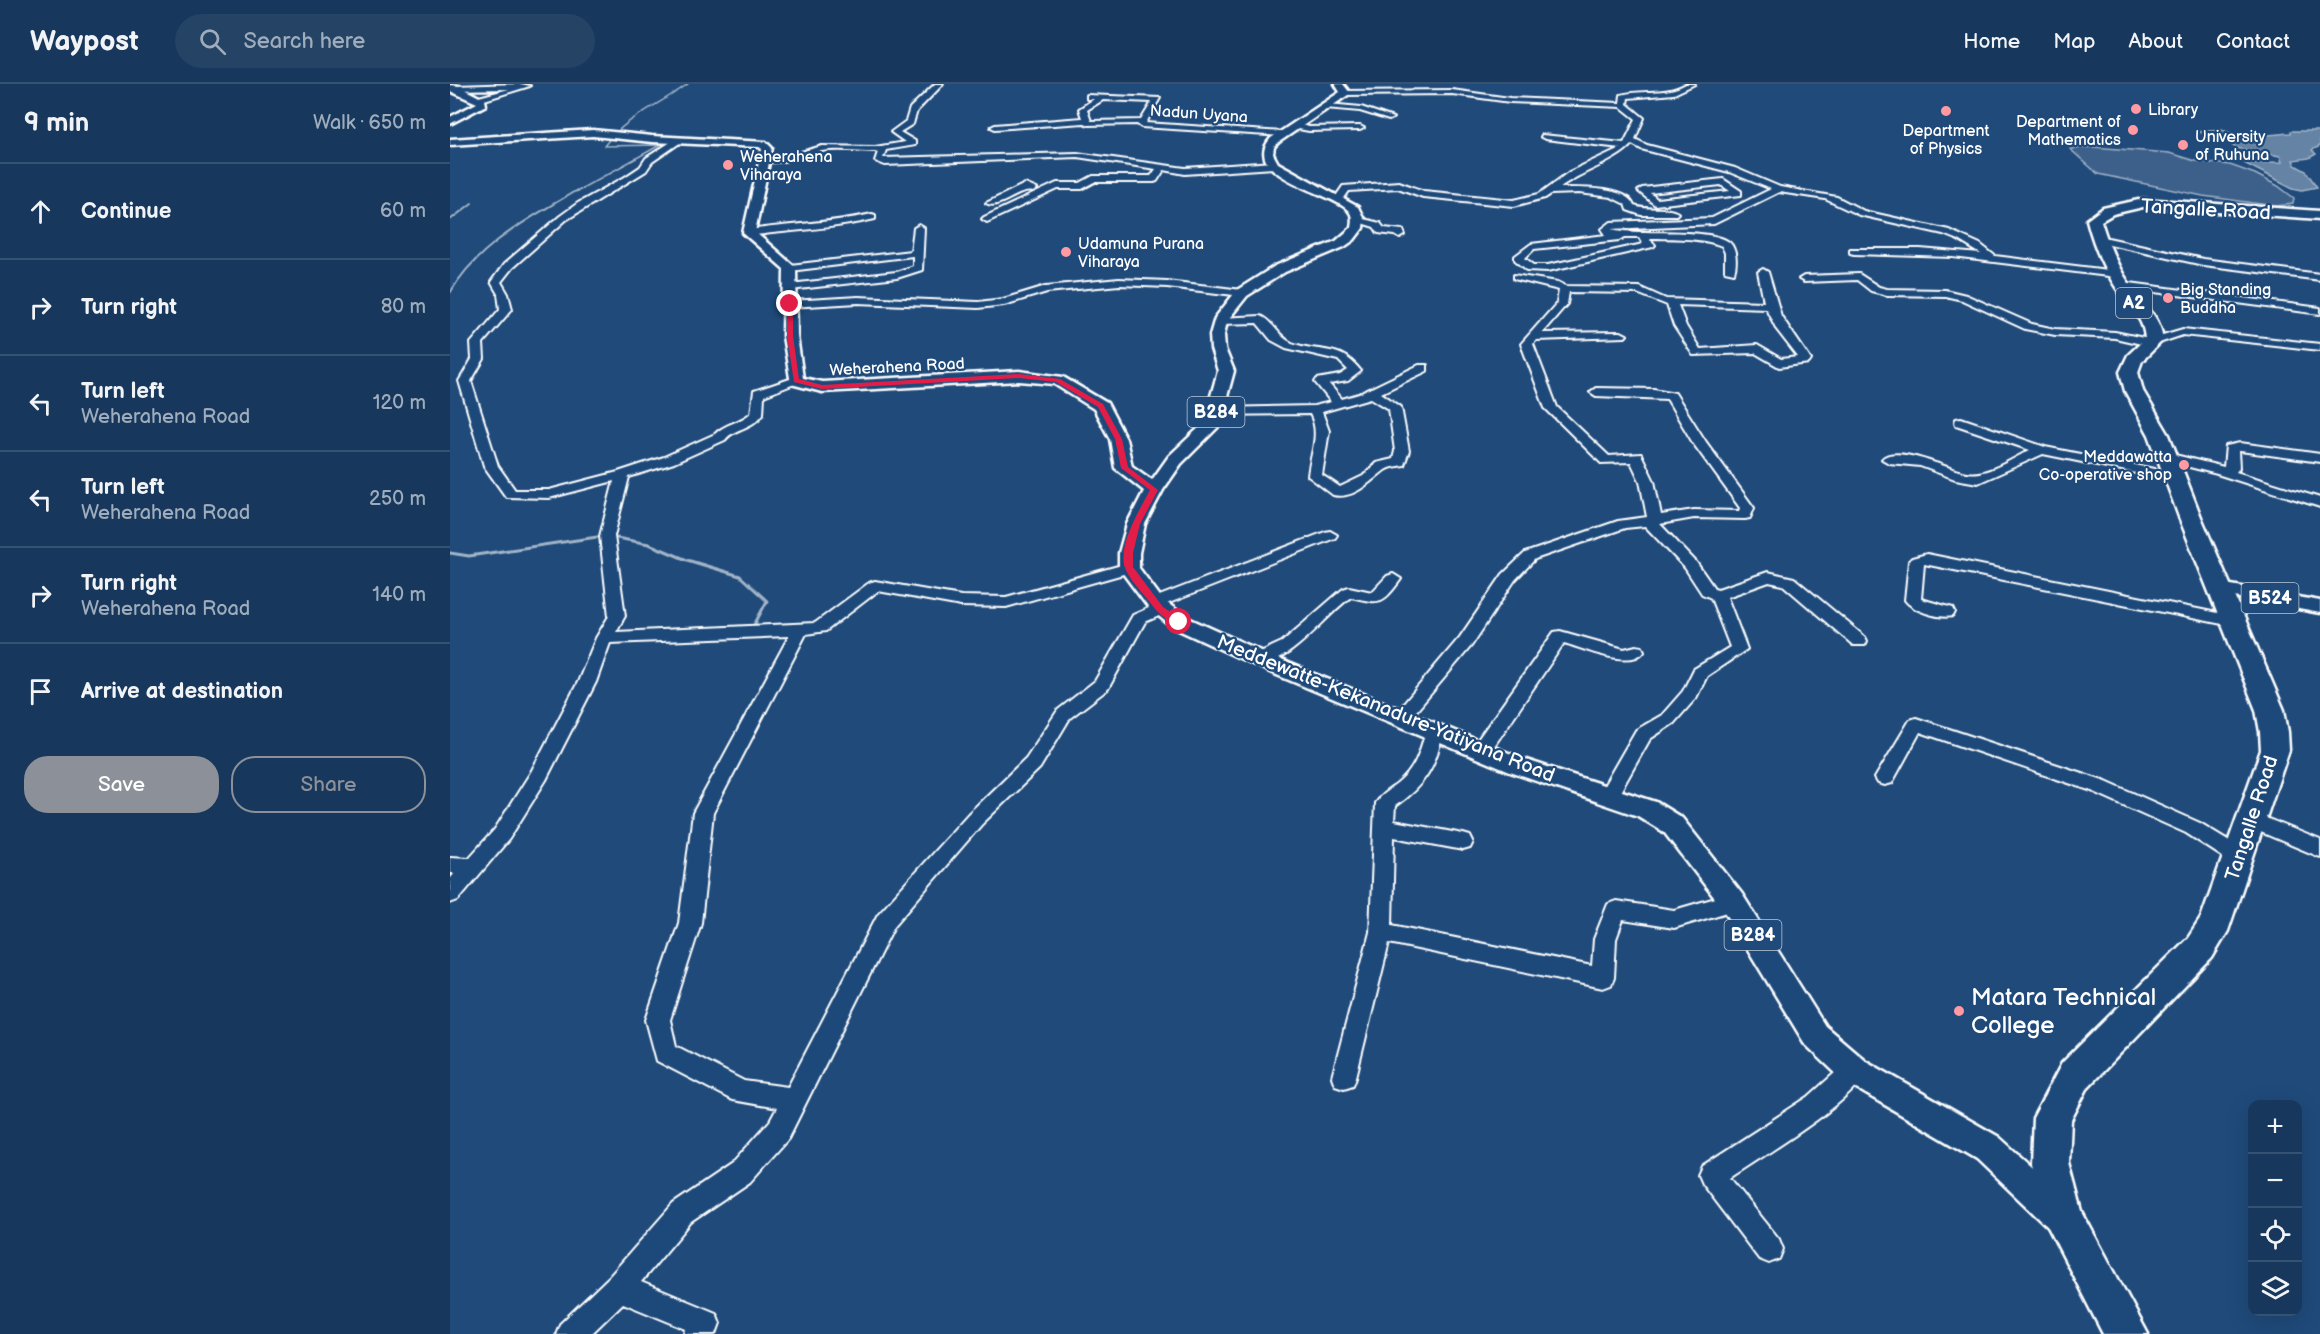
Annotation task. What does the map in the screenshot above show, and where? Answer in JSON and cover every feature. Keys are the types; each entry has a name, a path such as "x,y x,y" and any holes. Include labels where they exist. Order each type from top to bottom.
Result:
{"highway":[{"name":"Tangalle Road","path":"2099,239 2094,220 2108,211 2129,205 2162,203 2320,215"},
{"name":"A2","path":"2099,239 2119,279 2135,304 2154,327 2152,341"},
{"name":"Tangalle Road","path":"2126,1334 2064,1219 2050,1163 2052,1118 2075,1076 2200,948 2216,922 2275,750 2270,710 2232,621 2159,435 2134,391 2129,372 2134,359 2152,341"}],"main road":[{"path":"450,121 481,105 482,102 453,88"},
{"path":"1220,321 1242,293 1281,269 1340,244 1357,228 1359,219 1354,209 1339,199 1300,182 1274,165 1268,154 1269,147 1297,130 1328,106 1342,89"},
{"path":"450,142 593,133 762,144 767,148 749,233 790,267 790,336 796,381"},
{"name":"B284","path":"1129,568 1129,553 1136,524 1154,490 1175,460 1211,426 1226,371 1218,349 1217,335 1220,321"},
{"name":"Weherahena Road","path":"796,381 822,387 1019,376 1058,380 1101,406 1118,439 1124,468 1154,490"},
{"name":"Meddewatte-Kekanadure-Yatiyana Road","path":"1129,568 1157,606 1179,622 1260,659 1518,766 1647,809 1673,825 1733,902 1815,1035 1856,1071 1988,1148 2064,1219"},
{"name":"B524","path":"2220,589 2320,607"}],"street":[{"path":"491,87 505,84"},
{"path":"765,159 787,158 822,148 875,149 912,143 895,132 910,122 913,110 939,84"},
{"path":"1646,84 1654,94"},
{"path":"1623,105 1627,95 1678,93 1691,84"},
{"path":"453,88 526,86 478,100"},
{"path":"1462,93 1473,87"},
{"path":"1339,199 1346,188 1399,185 1423,194 1514,203 1542,196 1572,174 1622,151 1639,125 1640,118 1623,105 1510,100 1462,93 1342,89"},
{"path":"1086,97 1101,98"},
{"path":"1101,98 1083,109 1088,123 1143,122"},
{"name":"Nadun Uyana","path":"1101,98 1157,100 1141,125 1358,132"},
{"path":"1328,106 1361,110 1389,118"},
{"path":"995,127 1087,120"},
{"path":"1545,137 1628,143 1732,170 1778,189 1840,202 1857,212 1930,226 1969,240 1991,257"},
{"path":"680,140 649,160 644,169 581,205 563,218 508,266 496,282 503,294 506,309 477,343 478,359 465,381 491,466 511,494 549,494 623,475 669,460 720,437 725,431 746,424 757,414 758,394 796,381"},
{"path":"875,149 883,151 878,159 885,162 1077,155 1185,171 1274,165"},
{"path":"987,219 1057,186 1082,186 1093,179 1154,178 1161,168"},
{"path":"1723,182 1738,193 1655,202 1642,191 1723,182 1757,181"},
{"path":"991,202 1025,187 1046,191"},
{"path":"1730,271 1731,255 1722,242 1688,237 1608,233 1607,229 1611,225 1684,224 1714,221 1778,189"},
{"path":"1549,190 1614,195 1624,198 1630,208 1641,212 1723,215"},
{"path":"749,233 807,225 845,223 872,217"},
{"path":"1359,219 1377,225 1381,231 1400,232 1400,235"},
{"path":"790,287 897,275 918,268 919,258 916,253 919,228"},
{"path":"1638,236 1650,246 1575,261 1548,268 1531,267 1519,258 1531,248 1574,241 1638,236"},
{"path":"2099,239 2203,262 2320,277"},
{"path":"1854,251 1917,251 1953,256 1991,257 2320,311"},
{"path":"790,267 916,253"},
{"path":"1575,261 1586,275 1564,289 1562,304 1527,344 1551,408 1606,460 1636,457 1647,482 1652,521 1691,565 1708,591 1718,595 1768,577 1788,581 1859,641"},
{"path":"1671,302 1680,326 1697,353 1757,349 1779,363 1805,360 1800,348 1783,329 1770,305 1763,272"},
{"path":"1518,277 1558,285 1564,289 1639,290 1664,302 1770,305"},
{"path":"1804,279 1859,277 1875,289 1887,292 1945,293 1966,298 2029,327 2055,332 2115,335 2152,341 2183,332"},
{"path":"790,304 858,300 978,304 1004,302 1046,290 1119,282 1167,284 1242,293"},
{"path":"1220,321 1260,320 1275,338 1290,345 1342,357 1355,370 1344,378 1321,382 1339,404"},
{"path":"2150,320 2183,332 2320,347"},
{"path":"1534,338 1622,335"},
{"path":"1216,412 1314,410 1371,393 1423,368"},
{"path":"1401,718 1466,641 1509,577 1530,556 1623,524 1694,514 1745,515 1747,508 1700,442 1671,396 1654,393 1596,392"},
{"path":"1314,410 1323,426 1323,441 1317,453 1315,476 1338,492 1347,490 1372,477 1381,466 1399,462 1402,451 1395,407 1371,393"},
{"path":"1961,422 2042,450 2175,477"},
{"path":"2223,472 2232,468 2230,449 2240,447 2320,458"},
{"path":"1889,459 1922,462 1960,476 1978,479 2042,450"},
{"path":"2167,457 2320,503"},
{"path":"450,894 502,834 539,775 587,682 604,638 617,616 607,536 623,475"},
{"path":"570,1334 619,1287 682,1213 741,1173 780,1130 886,920 975,819 1033,763 1064,714 1102,685 1139,618 1157,606 1330,535"},
{"path":"1947,612 1919,605 1913,600 1917,561 1927,559 2232,621"},
{"path":"604,638 800,630 820,627 875,586 961,601 1006,602 1129,568"},
{"path":"1260,659 1288,646 1342,596 1349,592 1376,598 1393,579"},
{"path":"1608,796 1643,735 1668,719 1690,694 1700,673 1739,649 1718,595"},
{"path":"794,1099 741,1092 665,1053 658,1020 690,923 704,813 800,630"},
{"path":"1481,750 1560,636 1624,655 1636,651"},
{"path":"1885,778 1916,724 2099,786 2193,828 2239,857"},
{"path":"1344,1077 1381,932 1385,802 1416,782 1429,756 1435,730"},
{"path":"2251,820 2320,849"},
{"path":"1383,827 1463,842"},
{"path":"450,865 475,866"},
{"path":"1381,932 1603,978 1605,939 1617,910 1674,919 1733,902"},
{"path":"1769,1249 1711,1175 1817,1105 1856,1071"},
{"path":"619,1287 706,1323 699,1334"}],"shaded area":[{"path":"2222,129 2245,135 2320,131 2320,146 2312,150 2316,154 2309,158 2293,160 2295,165 2306,171 2317,187 2302,190 2293,188 2244,163 2282,162 2280,156 2236,148 2224,140 2196,131"},
{"path":"2093,147 2169,153 2195,161 2230,165 2278,186 2294,198 2293,204 2276,206 2203,196 2098,174 2070,149"}],"waterway":[{"path":"575,192 660,145 604,146 622,127 688,84"},
{"path":"450,293 475,260 490,246 577,190"},
{"path":"450,220 472,203"},
{"path":"450,553 469,556 604,536"},
{"path":"611,537 649,544 687,560 740,576 767,601 752,629"}],"place":[{"name":"Library","path":"2136,109"},
{"name":"Department of Physics","path":"1946,111"},
{"name":"Department of Mathematics","path":"2133,130"},
{"name":"University of Ruhuna","path":"2183,145"},
{"name":"Weherahena Viharaya","path":"728,165"},
{"name":"Udamuna Purana Viharaya","path":"1066,252"},
{"name":"Big Standing Buddha","path":"2168,298"},
{"name":"Meddawatta Co-operative shop","path":"2184,465"},
{"name":"Matara Technical College","path":"1959,1011"}],"route":[{"path":"790,304 790,336 796,381 822,387 1019,376 1058,380 1101,406 1118,439 1124,468 1154,490 1136,524 1129,553 1129,568 1160,609 1179,622"}]}
